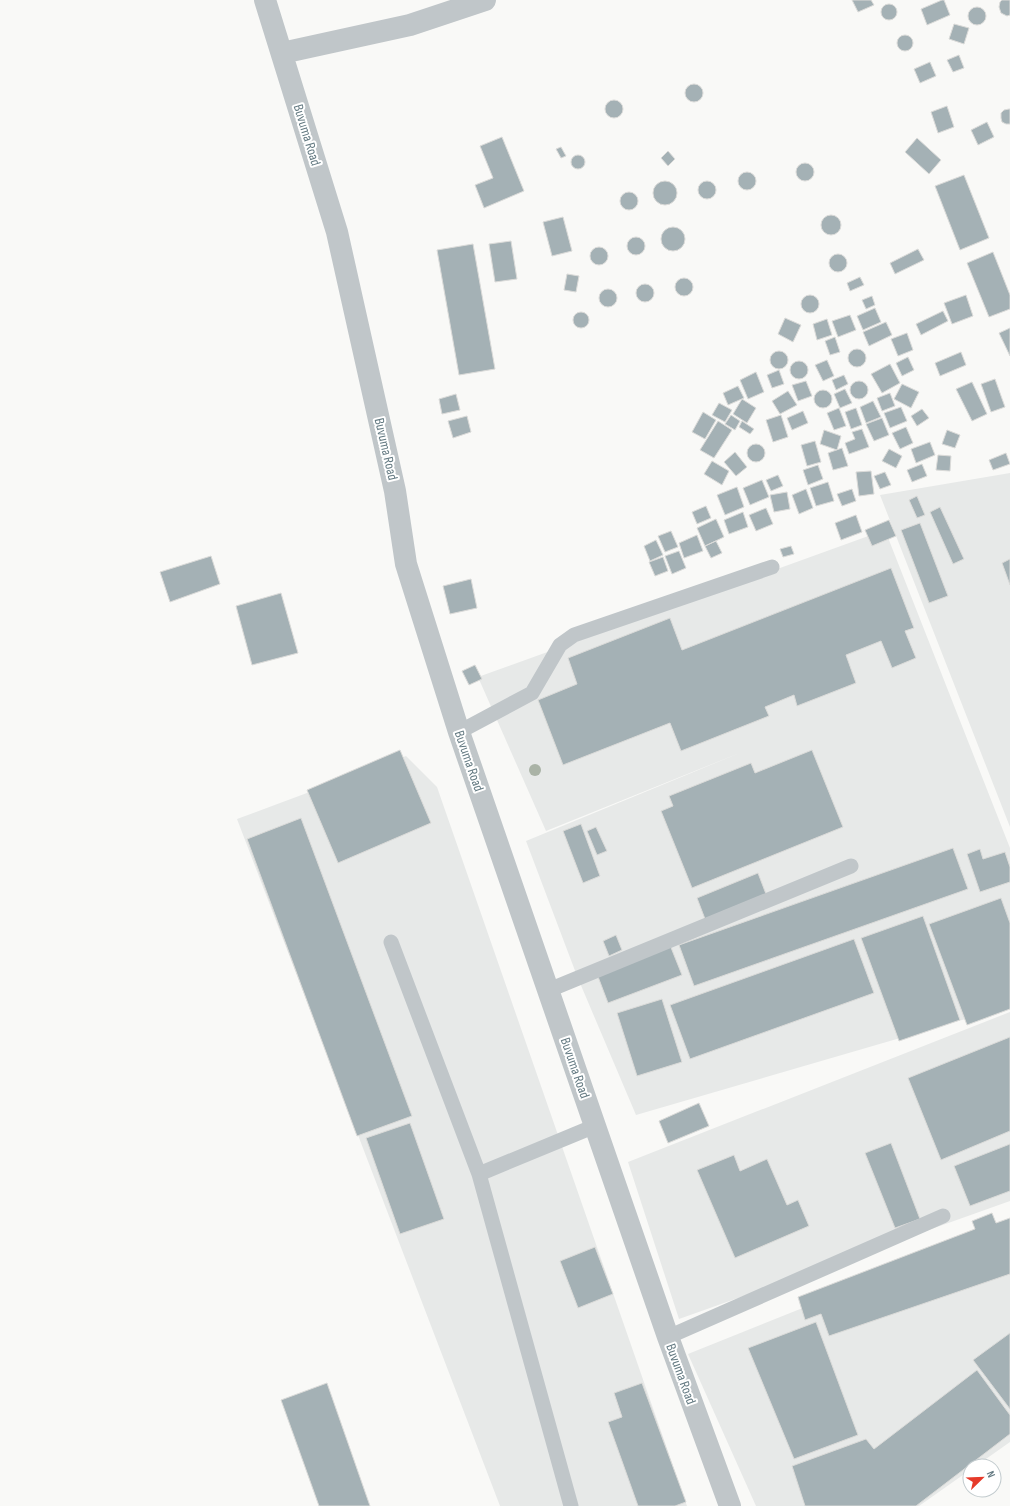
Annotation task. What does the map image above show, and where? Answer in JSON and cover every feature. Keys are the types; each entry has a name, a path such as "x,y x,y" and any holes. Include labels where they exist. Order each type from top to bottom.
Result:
{"street":[{"name":"Buvuma Road","path":"265,0 337,232 395,491 406,564 459,732 668,1337 730,1506"},
{"path":"282,53 410,25 486,0"}],"lane":[{"path":"459,732 532,693 560,645 574,635 772,567"},
{"path":"549,990 851,866"},
{"path":"392,942 479,1174 571,1506"},
{"path":"479,1174 595,1126"},
{"path":"668,1337 943,1216"}],"shaded area":[{"path":"1010,473 1010,827 880,495"},
{"path":"885,530 1010,848 1010,1006 636,1115 577,976 526,841 742,752 546,831 478,677"},
{"path":"406,756 437,787 687,1506 500,1506 237,819"},
{"path":"1010,1012 1010,1201 679,1319 628,1162"},
{"path":"1010,1225 1010,1442 987,1458 962,1458 962,1476 919,1506 756,1506 688,1354"}],"building":[{"path":"852,0 871,0 874,5 858,12"},
{"path":"944,0 950,15 927,25 921,9"},
{"path":"1002,0 1010,0 1010,15 1007,16 1001,13 999,7"},
{"path":"889,4 896,9 897,12 892,19 889,20 882,15 881,12 886,5"},
{"path":"973,7 981,7 986,12 984,23 981,25 973,25 968,20 968,12"},
{"path":"954,24 969,28 964,44 949,39"},
{"path":"905,35 912,40 913,43 908,50 905,51 898,46 897,43 902,36"},
{"path":"959,55 964,68 953,72 947,60"},
{"path":"930,62 936,76 920,83 914,69"},
{"path":"694,84 700,87 703,93 700,99 694,102 688,99 685,93 688,87"},
{"path":"614,100 620,103 623,109 620,115 614,118 608,115 605,109 608,103"},
{"path":"947,106 954,127 938,133 931,112"},
{"path":"1010,109 1010,124 1006,124 1002,122 1001,113 1004,110"},
{"path":"987,122 994,137 978,145 971,130"},
{"path":"502,137 524,191 484,208 475,185 493,178 480,146"},
{"path":"917,138 941,160 929,174 905,152"},
{"path":"561,147 566,156 561,158 556,149"},
{"path":"668,151 675,159 668,166 661,158"},
{"path":"575,155 581,155 585,159 585,165 581,169 575,169 571,165 571,159"},
{"path":"805,163 811,166 814,172 811,178 805,181 799,178 796,172 799,166"},
{"path":"747,172 753,175 756,181 753,187 747,190 741,187 738,181 741,175"},
{"path":"964,175 989,238 960,250 935,186"},
{"path":"665,181 670,182 676,188 676,198 670,204 665,205 660,204 654,198 653,193 654,188 660,182"},
{"path":"707,181 713,184 716,190 713,196 707,199 701,196 698,190 701,184"},
{"path":"629,192 635,195 638,201 635,207 629,210 623,207 620,201 623,195"},
{"path":"831,215 838,218 841,225 838,232 831,235 824,232 821,225 824,218"},
{"path":"563,217 572,251 552,256 543,222"},
{"path":"673,227 678,228 684,234 684,244 678,250 673,251 668,250 662,244 661,239 662,234 668,228"},
{"path":"636,237 642,240 645,246 642,252 636,255 630,252 627,246 630,240"},
{"path":"511,241 517,279 495,282 489,244"},
{"path":"473,244 495,369 459,375 437,250"},
{"path":"599,247 605,250 608,256 605,262 599,265 593,262 590,256 593,250"},
{"path":"918,249 924,260 895,274 890,263"},
{"path":"993,252 1010,295 1010,309 989,317 967,263"},
{"path":"838,254 844,257 847,263 844,269 838,272 832,269 829,263 832,257"},
{"path":"567,274 579,276 576,292 564,290"},
{"path":"860,277 864,285 850,291 847,283"},
{"path":"684,278 690,281 693,287 690,293 684,296 678,293 675,287 678,281"},
{"path":"645,284 651,287 654,293 651,299 645,302 639,299 636,293 639,287"},
{"path":"608,289 614,292 617,298 614,304 608,307 602,304 599,298 602,292"},
{"path":"810,295 816,298 819,304 816,310 810,313 804,310 801,304 804,298"},
{"path":"966,295 973,316 952,324 944,303"},
{"path":"872,296 875,305 866,309 862,300"},
{"path":"875,308 881,322 863,330 857,316"},
{"path":"943,311 948,321 921,335 916,324"},
{"path":"578,312 584,312 589,317 587,326 584,328 578,328 573,323 573,317"},
{"path":"850,315 856,330 838,337 832,321"},
{"path":"785,318 801,325 793,342 778,334"},
{"path":"827,319 832,335 817,340 813,324"},
{"path":"886,322 892,335 869,346 863,332"},
{"path":"1010,328 1010,356 999,333"},
{"path":"907,333 913,350 898,356 891,339"},
{"path":"835,337 840,352 830,355 825,341"},
{"path":"857,349 863,352 866,358 863,364 857,367 851,364 848,358 851,352"},
{"path":"779,351 785,354 788,360 785,366 779,369 773,366 770,360 773,354"},
{"path":"961,352 966,365 940,376 935,363"},
{"path":"908,357 914,370 902,376 896,363"},
{"path":"827,360 834,376 823,381 815,365"},
{"path":"799,361 805,364 808,370 805,376 799,379 793,376 790,370 793,364"},
{"path":"890,364 900,383 882,393 871,374"},
{"path":"779,370 784,384 772,388 767,375"},
{"path":"756,372 764,392 748,399 740,380"},
{"path":"844,375 848,384 836,390 832,380"},
{"path":"995,379 1005,407 991,412 981,384"},
{"path":"806,381 812,396 798,401 792,385"},
{"path":"859,381 865,384 868,390 865,396 859,399 853,396 850,390 853,384"},
{"path":"972,382 987,414 972,421 956,389"},
{"path":"902,384 919,392 911,408 894,399"},
{"path":"738,386 744,398 728,405 723,393"},
{"path":"845,389 852,403 840,408 834,394"},
{"path":"823,390 829,393 832,399 829,405 823,408 817,405 814,399 817,393"},
{"path":"788,391 797,405 780,414 772,401"},
{"path":"890,393 895,406 882,411 877,398"},
{"path":"456,394 460,410 442,414 439,399"},
{"path":"742,399 756,408 747,423 733,414"},
{"path":"873,401 881,417 866,423 860,407"},
{"path":"719,403 732,410 725,422 712,415"},
{"path":"901,407 907,421 890,428 884,413"},
{"path":"839,408 846,426 834,430 827,413"},
{"path":"856,408 862,425 851,429 845,412"},
{"path":"922,409 929,418 917,426 911,416"},
{"path":"803,411 808,423 792,430 787,418"},
{"path":"703,412 716,420 705,439 692,432"},
{"path":"731,415 740,421 735,430 725,424"},
{"path":"781,415 788,437 773,442 766,420"},
{"path":"467,416 471,432 453,438 448,421"},
{"path":"882,418 889,435 874,441 866,424"},
{"path":"718,421 732,430 714,458 700,450"},
{"path":"742,421 754,429 750,434 739,427"},
{"path":"906,427 913,443 900,449 892,433"},
{"path":"862,429 869,447 849,454 845,443 855,439 852,432"},
{"path":"824,430 841,436 837,450 820,444"},
{"path":"947,430 960,435 955,448 942,444"},
{"path":"815,441 821,462 807,466 801,445"},
{"path":"930,442 935,455 916,463 911,449"},
{"path":"756,444 760,445 764,449 764,457 760,461 756,462 752,461 748,457 747,453 748,449 752,445"},
{"path":"842,448 848,466 833,470 828,453"},
{"path":"889,449 902,456 896,468 882,461"},
{"path":"735,452 747,467 736,476 724,462"},
{"path":"1006,453 1010,464 993,470 989,460"},
{"path":"938,455 951,456 950,471 936,470"},
{"path":"712,461 729,471 722,485 704,474"},
{"path":"922,464 927,476 912,482 907,470"},
{"path":"818,465 823,479 808,485 803,470"},
{"path":"871,471 874,494 859,496 856,472"},
{"path":"885,472 891,485 880,489 874,476"},
{"path":"778,475 783,486 771,491 766,480"},
{"path":"762,480 769,497 750,505 743,488"},
{"path":"828,482 834,501 816,506 810,488"},
{"path":"737,487 744,507 725,515 717,495"},
{"path":"806,489 813,508 799,514 792,495"},
{"path":"852,489 856,501 842,506 837,494"},
{"path":"787,492 790,509 774,512 770,495"},
{"path":"917,496 925,515 917,518 909,500"},
{"path":"706,506 711,518 697,524 692,512"},
{"path":"940,507 964,559 953,564 930,512"},
{"path":"766,508 773,524 756,531 749,515"},
{"path":"743,512 748,527 729,534 724,520"},
{"path":"856,515 862,532 841,540 835,523"},
{"path":"716,519 724,537 705,546 697,528"},
{"path":"889,520 896,536 872,546 865,530"},
{"path":"920,523 948,596 929,603 901,530"},
{"path":"671,531 678,547 665,552 658,536"},
{"path":"697,535 703,551 684,558 679,543"},
{"path":"656,540 663,555 650,561 644,546"},
{"path":"716,541 722,553 711,558 705,546"},
{"path":"791,546 794,554 783,557 780,549"},
{"path":"679,551 686,568 672,574 665,556"},
{"path":"211,556 220,584 170,602 160,572"},
{"path":"663,557 668,571 655,576 649,562"},
{"path":"1010,559 1010,585 1002,563"},
{"path":"891,568 914,628 905,631 916,658 892,668 881,641 846,655 856,683 797,706 794,695 765,707 769,716 681,751 670,723 563,765 538,700 577,684 568,658 670,618 682,650"},
{"path":"471,579 477,608 450,614 443,586"},
{"path":"281,593 298,653 252,665 236,606"},
{"path":"475,665 482,679 469,685 462,671"},
{"path":"400,750 431,823 338,863 307,790"},
{"path":"812,750 843,827 692,888 661,811 673,806 669,796 751,763 755,773"},
{"path":"301,818 412,1116 357,1136 247,839"},
{"path":"581,824 600,876 583,883 563,831"},
{"path":"596,827 607,851 597,855 587,831"},
{"path":"953,848 968,889 694,986 679,945"},
{"path":"980,849 983,859 1005,852 1010,867 1010,882 980,892 967,854"},
{"path":"758,873 766,894 705,919 697,898"},
{"path":"1001,898 1010,923 1010,1009 967,1025 929,924"},
{"path":"923,916 960,1020 899,1041 861,938"},
{"path":"616,935 622,950 609,956 603,941"},
{"path":"854,939 874,993 690,1059 670,1005"},
{"path":"670,945 682,975 608,1003 597,974"},
{"path":"662,999 682,1062 637,1076 617,1013"},
{"path":"1010,1037 1010,1131 941,1160 908,1078"},
{"path":"699,1103 709,1126 668,1143 659,1121"},
{"path":"410,1123 444,1219 400,1234 366,1138"},
{"path":"891,1143 920,1219 895,1228 865,1153"},
{"path":"1010,1144 1010,1191 970,1206 954,1166"},
{"path":"734,1155 740,1171 767,1159 787,1205 798,1200 809,1226 735,1258 697,1170"},
{"path":"992,1213 996,1223 1010,1218 1010,1274 829,1336 821,1314 805,1320 798,1297 975,1229 972,1221"},
{"path":"595,1247 613,1294 578,1308 560,1261"},
{"path":"816,1322 858,1435 794,1459 748,1348"},
{"path":"1010,1333 1010,1409 973,1360"},
{"path":"977,1370 1010,1415 1010,1434 979,1458 962,1458 962,1471 916,1506 805,1506 792,1466 866,1439 874,1449"},
{"path":"327,1383 370,1506 319,1506 281,1400"},
{"path":"642,1383 686,1502 675,1506 638,1506 608,1422 622,1417 614,1393"}]}
